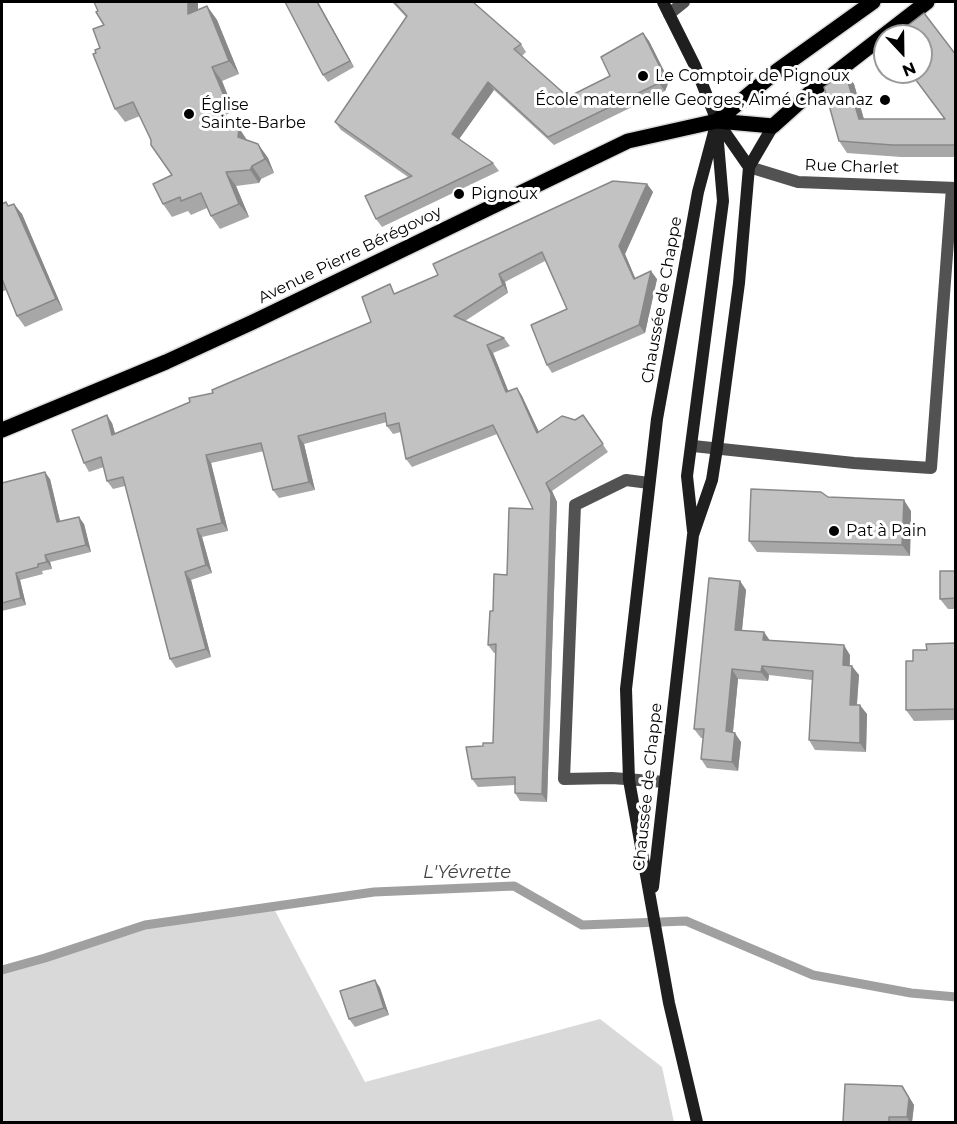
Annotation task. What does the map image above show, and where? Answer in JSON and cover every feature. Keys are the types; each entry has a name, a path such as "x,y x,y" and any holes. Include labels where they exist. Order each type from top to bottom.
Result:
{"main road":[{"path":"663,2 695,66 717,121 749,167 773,126 812,91 927,2"},
{"path":"717,121 778,70 873,2"},
{"path":"717,121 773,126"},
{"name":"Avenue Pierre Bérégovoy","path":"2,430 165,362 253,322 628,141 717,121"},
{"name":"Chaussée de Chappe","path":"652,900 693,535 687,476 693,446 723,201 717,121"},
{"name":"Chaussée de Chappe","path":"697,1122 660,957 652,900 629,780 626,689 657,419 698,192 717,121"},
{"name":"Chaussée de Chappe","path":"693,535 712,480 717,448 739,283 749,167"}],"street":[{"path":"669,14 684,2"},
{"name":"Rue Charlet","path":"749,167 798,182 954,188"},
{"path":"693,446 854,463 931,468 954,188"},
{"path":"649,483 626,480 575,505 564,779 612,778 665,782"}],"shaded area":[{"path":"272,905 365,1082 600,1019 662,1067 674,1122 2,1122 2,970 145,925"}],"building":[{"name":"Église Sainte-Barbe","path":"94,2 188,2 188,14 207,6 229,61 212,67 225,98 212,103 239,128 238,137 258,144 265,159 252,166 250,170 226,172 239,204 211,216 201,193 181,201 180,197 163,204 153,184 172,175 151,145 151,140 133,102 115,109 93,54 100,48 93,29 104,25 96,12 98,11"},
{"path":"285,2 317,2 350,61 323,75"},
{"path":"394,2 473,2 521,44 514,49 568,97 610,76 601,57 643,33 663,73 659,83 548,137 488,82 452,134 493,163 376,219 365,196 412,176 335,122 407,16"},
{"path":"924,13 932,24 910,24"},
{"path":"933,25 956,55 956,145 892,145 839,141 824,87 845,72 859,119 945,119 919,84 933,84"},
{"path":"613,181 647,184 619,246 634,279 651,271 639,325 547,365 531,325 567,309 542,252 499,274 503,285 454,316 504,338 487,345 506,392 517,388 537,433 562,416 575,420 583,415 603,444 546,483 551,494 542,794 515,793 515,777 472,779 466,747 493,743 496,644 488,645 490,611 493,611 494,574 507,575 509,508 533,509 493,425 406,459 399,423 387,426 385,413 298,436 309,482 273,490 261,443 206,455 222,523 197,529 206,565 185,572 206,649 170,659 123,477 107,481 101,457 84,463 72,430 107,415 112,435 190,402 189,398 213,393 212,390 371,322 362,297 390,284 394,294 438,275 433,264"},
{"path":"6,202 8,206 14,204 56,299 17,316 2,279 2,204"},
{"path":"45,472 57,522 79,517 86,545 45,555 47,562 16,573 21,598 2,603 2,483"},
{"name":"Pat à Pain","path":"751,489 821,492 828,497 904,500 902,545 749,541"},
{"path":"940,571 956,571 956,598 940,599"},
{"path":"709,578 740,581 735,630 764,632 763,640 844,645 843,665 852,666 850,705 860,705 860,743 809,740 813,671 762,666 761,672 732,669 726,731 735,733 732,762 701,759 704,729 694,729"},
{"path":"956,643 956,709 906,710 906,661 913,661 913,650 927,650 926,644"},
{"path":"375,980 384,1008 349,1019 340,991"},
{"path":"845,1084 902,1086 909,1098 907,1117 889,1117 889,1122 843,1122"}],"waterway":[{"name":"L'Yévrette","path":"2,970 145,925 374,892 514,886 582,925 686,921 813,975 911,993 956,997"}],"place":[{"name":"Le Comptoir de Pignoux","path":"643,76"},
{"name":"École maternelle Georges, Aimé Chavanaz","path":"885,100"},
{"name":"Église Sainte-Barbe","path":"189,114"},
{"name":"Pignoux","path":"459,194"},
{"name":"Pat à Pain","path":"834,531"}]}
